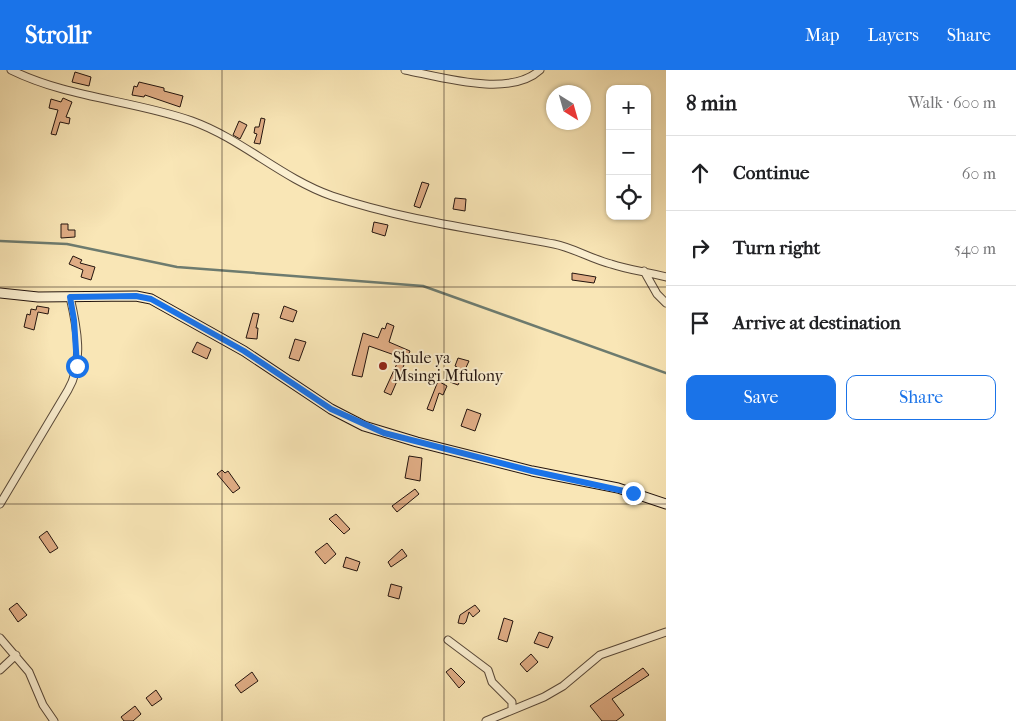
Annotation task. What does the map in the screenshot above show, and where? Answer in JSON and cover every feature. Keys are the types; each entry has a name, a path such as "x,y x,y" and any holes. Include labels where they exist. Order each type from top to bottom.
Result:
{"street":[{"path":"10,70 56,89 114,100 195,122 223,135 279,170 331,195 417,218 567,248 610,264 666,277"},
{"path":"405,70 492,84 511,83 529,78 540,70"},
{"path":"644,271 657,294 666,303"},
{"path":"0,293 38,297 136,296 151,299 244,351 331,409 384,433 532,471 618,488 666,504"},
{"path":"0,504 76,374 77,347 70,297"},
{"path":"486,721 563,686 600,655 666,632"},
{"path":"0,638 29,672 42,705 54,721"},
{"path":"448,640 488,670 492,682 512,702 512,710"},
{"path":"0,670 16,655"}],"building":[{"path":"75,72 91,77 89,86 72,82"},
{"path":"139,82 164,88 164,91 183,96 180,107 145,95 144,97 132,95 134,86 137,87"},
{"path":"63,98 72,102 66,117 70,118 69,124 60,122 56,135 51,134 58,110 49,108 51,99 61,102"},
{"path":"261,118 265,119 260,144 254,143 257,134 254,133 255,127 259,127"},
{"path":"239,121 247,125 240,139 233,135"},
{"path":"422,182 429,184 420,208 414,206"},
{"path":"455,198 466,199 465,211 453,209"},
{"path":"374,222 388,225 385,236 372,232"},
{"path":"61,224 68,224 68,230 75,230 75,237 61,238"},
{"path":"73,256 82,260 80,263 95,267 91,280 81,277 83,270 69,264"},
{"path":"572,273 596,277 594,283 572,280"},
{"path":"37,306 49,308 48,314 38,312 34,330 24,327 27,314 30,315 31,309 36,310"},
{"path":"284,306 297,311 293,322 280,318"},
{"path":"253,313 259,314 256,328 258,328 257,339 246,338"},
{"path":"387,323 394,326 389,342 410,351 391,395 384,392 400,357 369,346 362,377 352,375 363,333 378,338 382,328 385,329"},
{"path":"295,339 306,342 299,361 289,358"},
{"path":"197,342 211,349 207,359 192,352"},
{"path":"458,358 469,361 458,385 450,382 457,367 455,366"},
{"path":"438,381 447,386 443,395 439,393 433,411 427,409"},
{"path":"467,409 481,414 475,431 461,426"},
{"path":"409,456 422,458 420,481 405,478"},
{"path":"222,470 225,473 228,471 240,488 233,493 217,474"},
{"path":"415,489 419,494 397,512 392,506"},
{"path":"336,514 350,529 344,534 329,519"},
{"path":"47,531 58,548 50,553 39,537"},
{"path":"327,543 336,554 325,564 315,552"},
{"path":"402,549 407,556 391,567 388,562"},
{"path":"346,557 360,562 357,571 343,567"},
{"path":"391,584 402,587 399,599 388,596"},
{"path":"17,603 27,615 18,622 9,609"},
{"path":"475,605 480,611 473,617 469,612 464,624 458,623 460,615"},
{"path":"504,618 513,621 507,642 498,639"},
{"path":"539,632 553,637 548,648 534,643"},
{"path":"531,654 538,662 527,672 520,664"},
{"path":"451,668 465,682 459,688 446,672"},
{"path":"643,668 649,675 612,699 624,715 616,721 602,721 590,706"},
{"path":"252,672 258,681 241,693 235,685"},
{"path":"156,690 162,699 152,706 146,698"},
{"path":"135,706 141,714 133,721 124,721 121,717"}],"waterway":[{"path":"0,241 67,244 177,267 423,286 666,373"}],"place":[{"name":"Shule ya Msingi Mfulony","path":"383,366"}],"route":[{"path":"77,366 77,347 70,297 143,297 159,303 244,351 331,409 364,426 417,442 532,471 605,485 633,493"}]}
